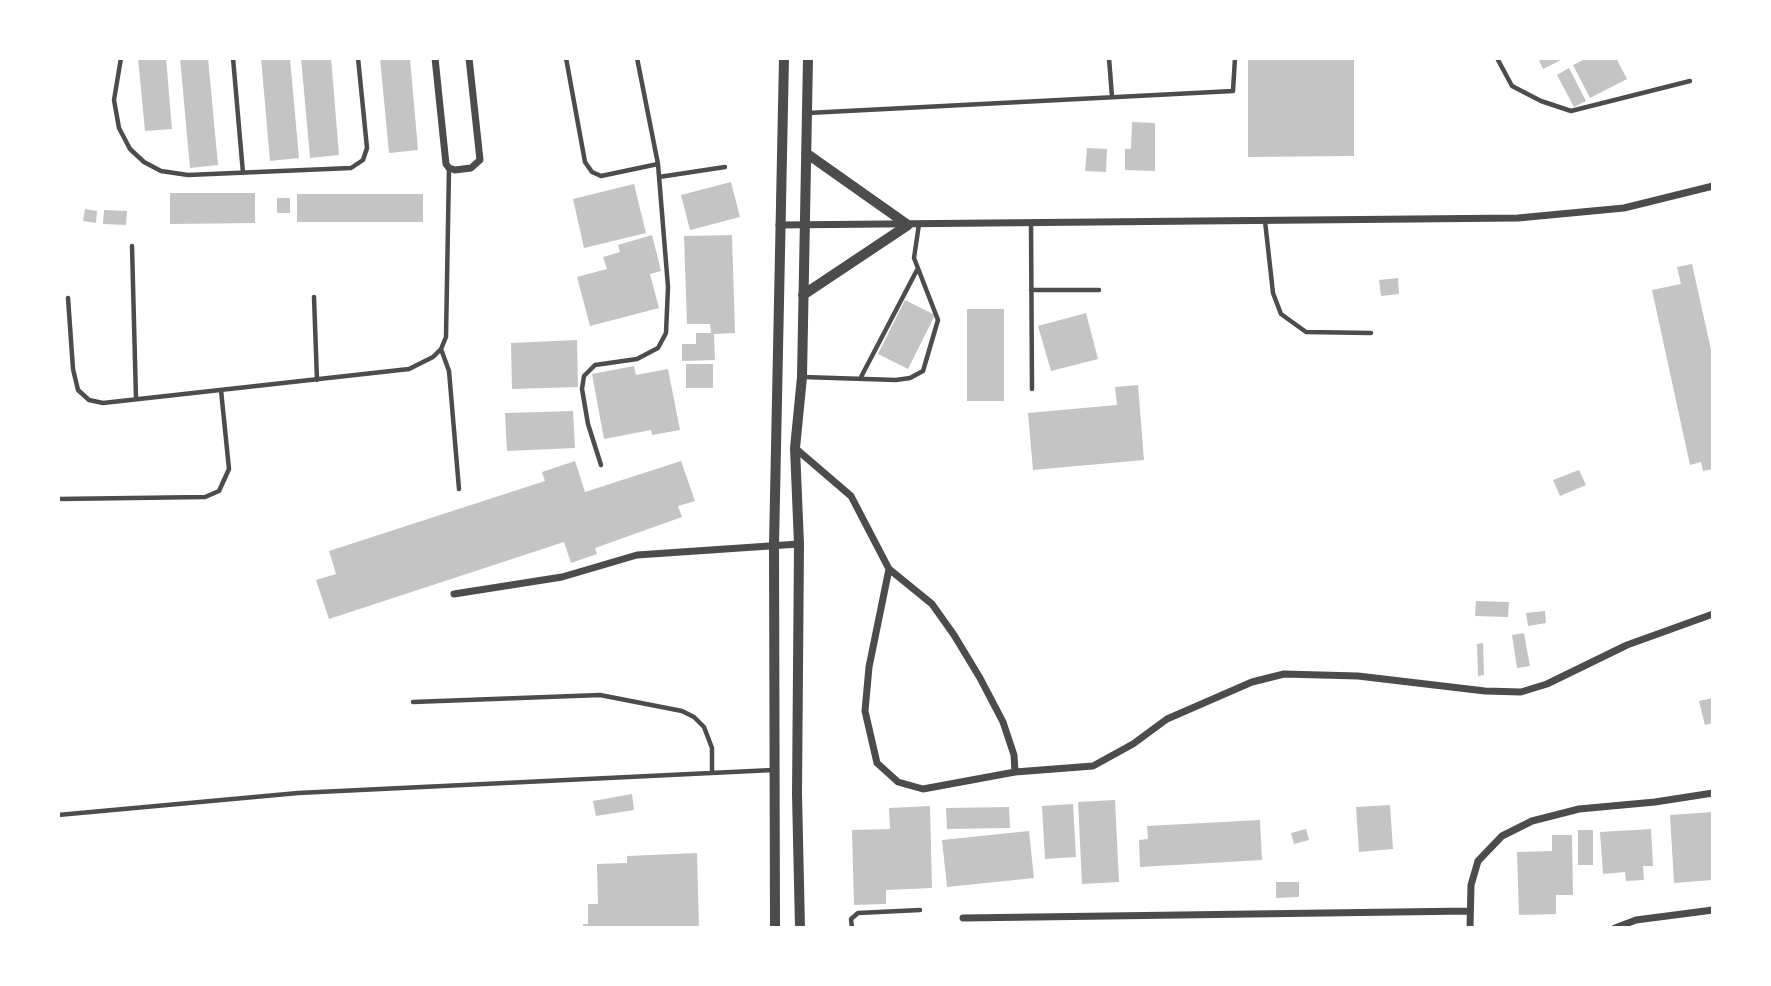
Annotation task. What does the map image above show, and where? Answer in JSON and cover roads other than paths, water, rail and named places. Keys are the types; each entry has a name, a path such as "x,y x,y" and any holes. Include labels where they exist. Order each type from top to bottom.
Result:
{"street":[{"path":"435,58 446,164 449,168 471,169 480,160 469,58"},
{"path":"775,928 774,545 784,58"},
{"path":"800,928 797,794 799,544 795,447 802,377 808,58"},
{"path":"806,153 914,224"},
{"path":"779,225 1518,218 1624,208 1713,186"},
{"path":"803,295 914,224"},
{"path":"795,447 851,496 889,569 932,604 954,635 1003,722 1014,755 1015,772"},
{"path":"454,594 562,577 637,555 799,544"},
{"path":"889,569 869,667 865,711 877,762 898,782 923,789 1015,772 1093,766 1133,744 1167,719 1252,682 1284,674 1346,676 1485,691 1521,692 1547,684 1627,645 1713,614"},
{"path":"1470,928 1471,885 1478,861 1502,836 1532,821 1579,809 1713,793"},
{"path":"1615,928 1636,920 1713,910"},
{"path":"963,918 1469,911"}],"lane":[{"path":"121,58 114,100 118,128 130,149 144,162 160,171 188,175 351,168 363,160 366,148 358,58"},
{"path":"233,58 243,173"},
{"path":"566,58 585,162 593,172 601,176 658,164"},
{"path":"601,465 588,424 582,389 584,376 594,365 637,359 658,348 666,333 668,287 658,164 638,58"},
{"path":"1110,58 1112,97"},
{"path":"807,113 1233,91 1235,58"},
{"path":"1497,58 1512,86 1541,101 1571,111 1690,81"},
{"path":"659,177 725,167"},
{"path":"68,298 73,369 78,390 89,400 103,402 136,399 409,369 433,357 441,349 446,337 449,168"},
{"path":"1265,220 1273,293 1281,314 1306,332 1371,333"},
{"path":"1031,223 1032,388"},
{"path":"802,377 897,380 910,378 923,371 938,320 914,258 914,224"},
{"path":"132,246 136,399"},
{"path":"861,377 917,270"},
{"path":"1031,290 1098,290"},
{"path":"314,298 317,380"},
{"path":"441,349 449,371 460,489"},
{"path":"58,499 205,497 219,491 229,469 221,390"},
{"path":"413,702 600,695 682,711 694,717 704,727 712,748 712,771"},
{"path":"58,815 298,793 775,770"},
{"path":"852,928 851,919 858,913 920,910"}]}
